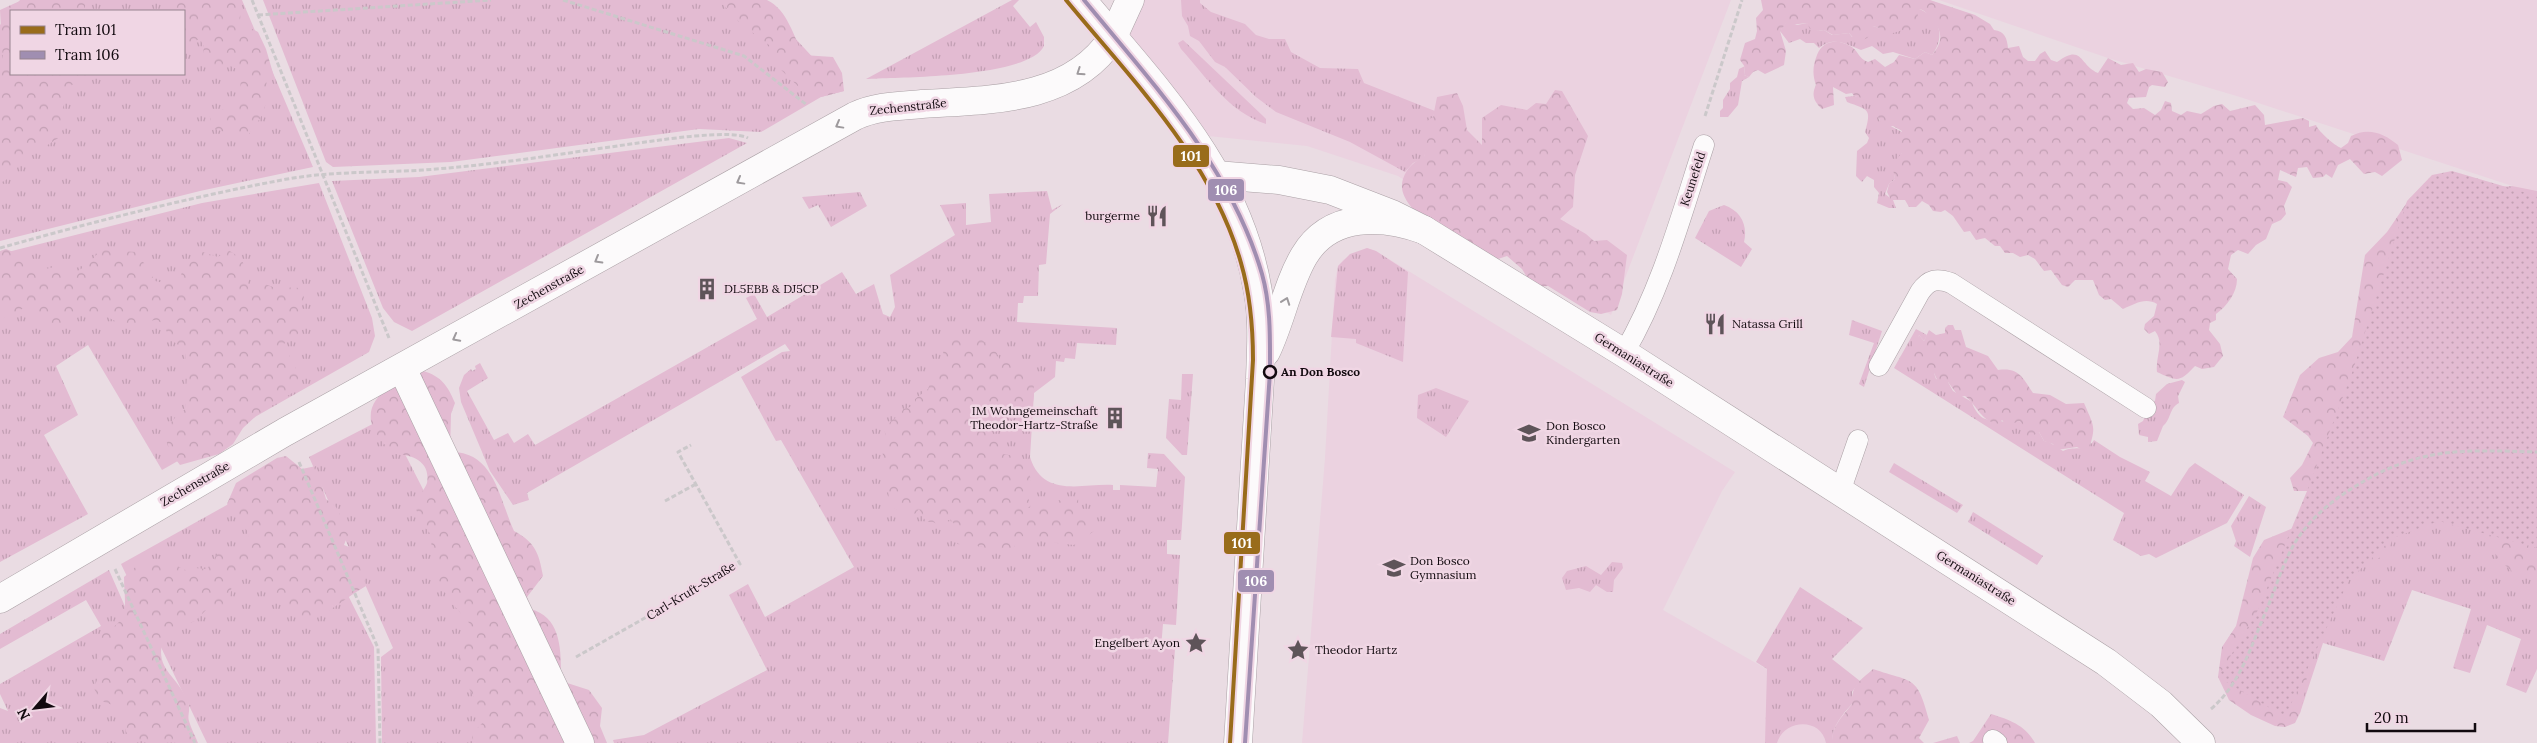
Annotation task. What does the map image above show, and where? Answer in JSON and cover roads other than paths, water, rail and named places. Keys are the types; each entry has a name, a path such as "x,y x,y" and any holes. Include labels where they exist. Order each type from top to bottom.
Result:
{"street":[{"name":"Zechenstraße","path":"0,599 285,432 864,112 874,109 1010,97 1056,85 1070,79 1092,64 1113,37 1130,0"},
{"path":"1086,5 1189,129 1216,175 1241,231 1254,274 1262,333 1238,743"},
{"name":"Germaniastraße","path":"1216,175 1279,180 1330,190 1392,214 1424,230 1624,353 2106,662 2161,704 2202,743"},
{"path":"1261,362 1304,255 1318,240 1342,224 1355,220 1392,221 1424,230"},
{"path":"402,368 580,743"}],"lane":[{"name":"Keunefeld","path":"1624,353 1639,328 1670,256 1704,144"},
{"path":"1879,366 1920,292 1930,282 1939,280 1951,283 2146,408"},
{"path":"1840,492 1858,440"}],"tram line":[{"name":"101","path":"1066,0 1143,91 1190,156 1211,190 1228,225 1247,287 1253,360 1230,743"},
{"name":"106","path":"1084,0 1162,95 1210,162 1231,198 1248,235 1265,286 1269,323 1270,372 1245,743"}],"place":[{"name":"burgerme","path":"1157,216"},
{"name":"DL5EBB & DJ5CP","path":"707,289"},
{"name":"Natassa Grill","path":"1715,324"},
{"name":"An Don Bosco","path":"1270,372"},
{"name":"IM Wohngemeinschaft Theodor-Hartz-Straße","path":"1115,418"},
{"name":"Don Bosco Kindergarten","path":"1529,433"},
{"name":"Don Bosco Gymnasium","path":"1394,568"},
{"name":"Engelbert Ayon","path":"1196,643"},
{"name":"Theodor Hartz","path":"1298,650"}]}
